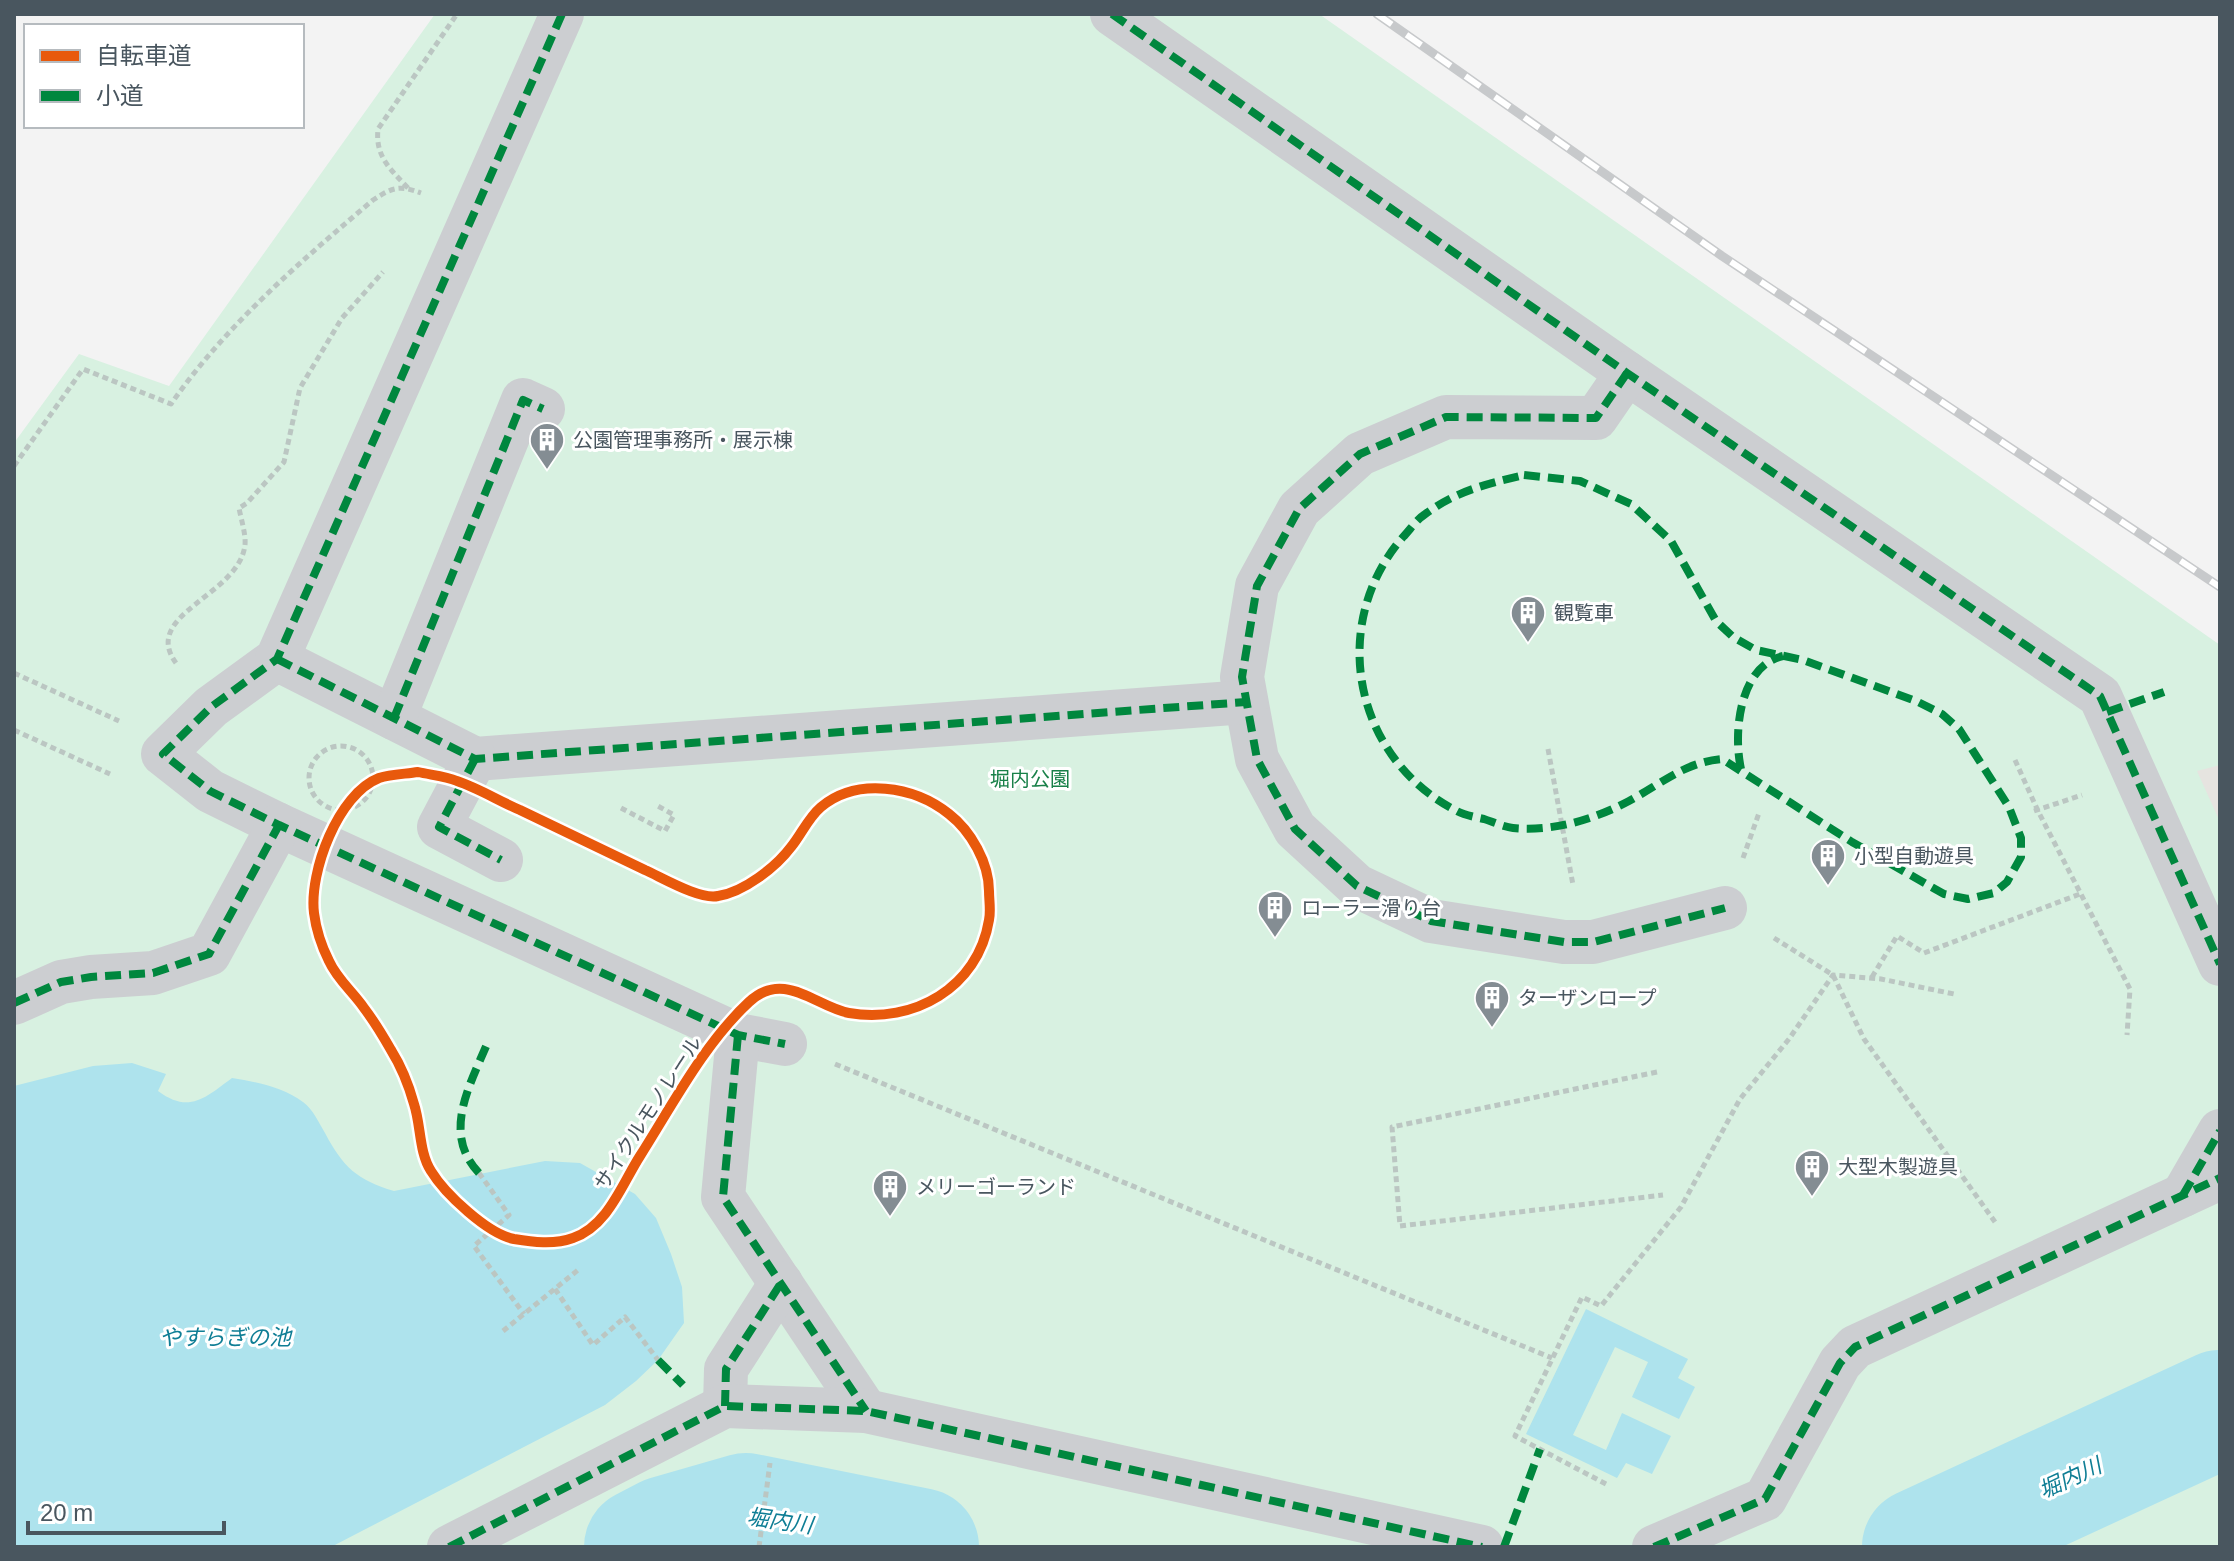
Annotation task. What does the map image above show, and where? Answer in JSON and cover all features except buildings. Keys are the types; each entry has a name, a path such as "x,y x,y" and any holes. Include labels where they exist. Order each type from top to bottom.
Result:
{"street":[{"path":"562,14 277,659 211,707 163,754 210,791 279,825 738,1035 785,1044"},
{"path":"1112,14 1627,373 2100,696 2220,964"},
{"path":"1627,373 1596,418 1446,417 1360,454 1299,509 1257,586 1242,677 1246,702 1257,759 1295,829 1357,886 1431,921 1564,942 1593,942 1725,908"},
{"path":"394,718 523,400 543,409"},
{"path":"277,659 475,759 1246,702"},
{"path":"475,759 439,827 501,860"},
{"path":"14,1003 61,982 153,973 209,954 279,825"},
{"path":"738,1035 723,1197 866,1411"},
{"path":"1654,1547 1765,1499 1840,1363 1855,1347 2202,1186 2220,1131"},
{"path":"725,1406 726,1369 781,1283"},
{"path":"449,1547 725,1406 866,1411 1482,1547"}],"path":[{"path":"457,14 378,129 376,142 379,155 408,188 467,230"},
{"path":"14,466 83,369 171,404 207,356 269,292 373,200 391,188 408,188"},
{"path":"231,693 178,666 168,651 171,632 184,610 213,593 238,564 245,543 239,508 284,462 300,388 342,318 405,249 419,241 434,241 467,230"},
{"path":"14,673 136,729 163,754 112,775 14,730"},
{"path":"347,747 364,756 371,765 373,777 367,797 349,809 339,810 319,801 310,783 310,773 319,755 327,749 347,747"},
{"path":"1548,749 1566,846"},
{"path":"2015,760 2130,989 2127,1035"},
{"path":"337,820 356,792 380,777"},
{"path":"619,807 665,831 674,815 649,802"},
{"path":"1872,978 1897,936 1924,953 2080,894"},
{"path":"1725,908 1833,975 1872,978 1954,994"},
{"path":"1833,975 1864,1039 2028,1268"},
{"path":"1606,1484 1515,1436 1582,1297 1601,1306 1681,1207 1740,1099 1789,1039 1833,975"},
{"path":"785,1044 1552,1358"},
{"path":"1657,1072 1392,1127 1400,1226 1663,1195"},
{"path":"479,1173 509,1215 474,1246 524,1314"},
{"path":"482,1225 506,1238"},
{"path":"503,1331 578,1270"},
{"path":"555,1289 593,1345 625,1317 658,1360"},
{"path":"759,1547 771,1454"}],"green space":[{"name":"堀内公園","path":"435,14 1319,14 2220,645 2220,1547 14,1547 14,443 79,354 169,386"}],"sand":[{"path":"2220,765 2220,822 2197,771"}],"water":[{"name":"やすらぎの池","path":"132,1063 166,1074 158,1091 179,1101 196,1101 232,1078 287,1092 310,1108 338,1155 352,1171 394,1191 545,1161 580,1163 635,1194 656,1218 682,1287 684,1323 658,1360 605,1405 331,1547 14,1547 14,1086 93,1066"},
{"path":"1586,1309 1688,1359 1678,1378 1695,1387 1679,1419 1632,1397 1648,1362 1615,1347 1573,1435 1606,1450 1622,1413 1671,1436 1652,1474 1626,1463 1617,1478 1526,1434"}],"waterway":[{"name":"堀内川","path":"1921,1547 2220,1409"},
{"name":"堀内川","path":"643,1547 666,1535 746,1512 920,1547"}],"railway":[{"path":"1377,14 1722,256 2220,587"}],"marked path":[{"path":"562,14 277,659 211,707 163,754 210,791 279,825 738,1035 785,1044"},
{"path":"1112,14 1627,373 2100,696 2220,964"},
{"path":"1627,373 1596,418 1446,417 1360,454 1299,509 1257,586 1242,677 1257,759 1295,829 1357,886 1431,921 1564,942 1593,942 1725,908"},
{"path":"394,718 523,400 543,409"},
{"path":"1524,475 1580,481 1631,504 1671,541 1716,621 1733,637 1756,650 1803,660 1916,701 1942,714 1959,729 2009,807 2021,838 2021,857 2007,882 1994,893 1968,899 1944,894 1852,842 1722,759 1696,764 1602,813 1573,823 1543,828 1510,827 1465,815 1420,787 1393,757 1374,723 1363,686 1360,647 1365,608 1380,571 1421,517 1460,494 1524,475"},
{"path":"1741,769 1738,738 1742,703 1757,673 1768,662 1783,656"},
{"path":"277,659 475,759 1246,702"},
{"path":"2107,712 2164,692"},
{"path":"475,759 439,827 501,860"},
{"path":"14,1003 61,982 153,973 209,954 279,825"},
{"path":"738,1035 723,1197 866,1411"},
{"path":"479,1173 468,1158 462,1142 461,1126 467,1093 487,1044"},
{"path":"2183,1195 2220,1131"},
{"path":"1654,1547 1765,1499 1840,1363 1855,1347 2220,1178"},
{"path":"725,1406 726,1369 781,1283"},
{"path":"658,1360 683,1385"},
{"path":"449,1547 725,1406 866,1411 1482,1547"},
{"path":"1504,1547 1540,1449"}],"cycle path":[{"name":"サイクルモノレール","path":"418,772 473,787 682,888 710,896 728,894 749,884 777,863 816,811 835,798 868,789 903,792 935,804 965,829 986,870 990,917 982,944 971,965 957,982 919,1006 896,1013 873,1015 849,1013 787,989 762,993 749,1002 703,1055 613,1203 596,1224 573,1238 558,1242 514,1239 492,1230 468,1212 431,1171 424,1156 414,1104 401,1069 371,1018 332,968 316,925 316,877 329,836 339,817 364,787 379,778 418,772"}],"place":[{"name":"公園管理事務所・展示棟","path":"547,471"},
{"name":"観覧車","path":"1528,644"},
{"name":"小型自動遊具","path":"1828,887"},
{"name":"ローラー滑り台","path":"1275,939"},
{"name":"ターザンロープ","path":"1492,1029"},
{"name":"大型木製遊具","path":"1812,1198"},
{"name":"メリーゴーランド","path":"890,1218"}]}
